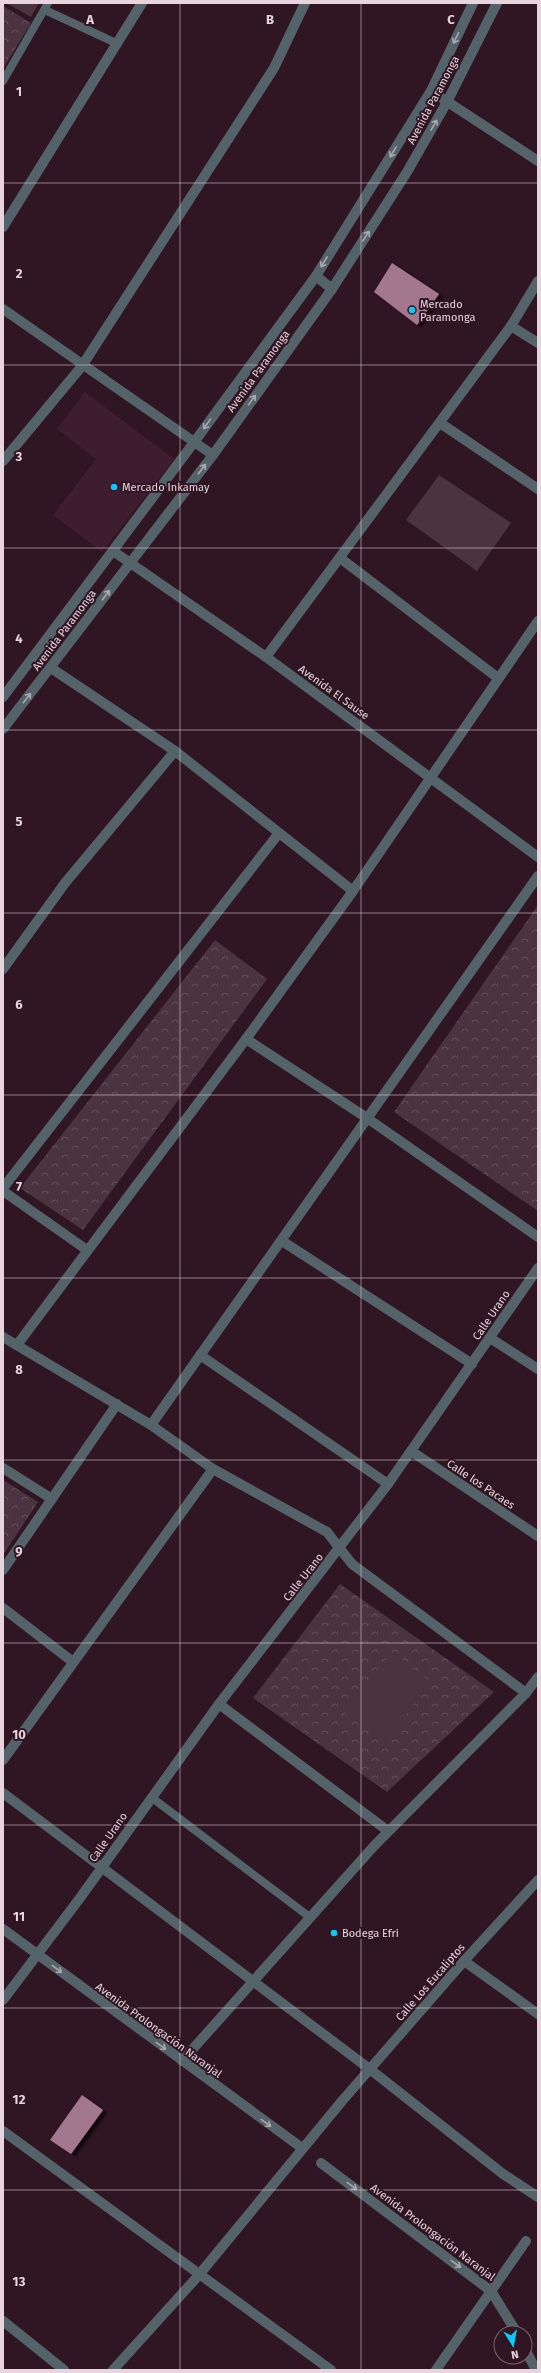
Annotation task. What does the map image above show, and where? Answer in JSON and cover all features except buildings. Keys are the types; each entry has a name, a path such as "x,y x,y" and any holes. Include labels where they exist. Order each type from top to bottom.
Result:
{"street":[{"path":"3,227 118,44 142,3"},
{"path":"3,460 82,366 274,68 305,3"},
{"name":"Avenida Paramonga","path":"3,697 195,441 316,276 431,91 473,3"},
{"name":"Avenida Paramonga","path":"3,729 213,455 332,289 407,172 447,102 497,3"},
{"path":"431,91 538,162"},
{"path":"316,276 332,289"},
{"path":"266,657 511,326 538,281"},
{"path":"3,309 82,366 195,441 213,455"},
{"path":"511,326 538,343"},
{"path":"440,423 538,489"},
{"name":"Avenida El Sause","path":"113,551 266,657 538,857"},
{"path":"340,558 498,678"},
{"path":"17,1345 246,1039 353,891 538,621"},
{"path":"51,668 175,751 353,891"},
{"path":"3,969 65,883 175,751"},
{"path":"87,1250 3,1189 279,833"},
{"path":"151,1425 538,876"},
{"path":"246,1039 367,1118 538,1237"},
{"path":"282,1241 472,1364"},
{"name":"Calle Urano","path":"3,2000 36,1954 80,1898 219,1704 340,1549 388,1484 538,1268"},
{"path":"3,1337 151,1425 213,1469 328,1532 352,1564 526,1693"},
{"path":"490,1338 538,1369"},
{"path":"200,1355 388,1484"},
{"path":"3,1570 117,1404"},
{"name":"Calle los Pacaes","path":"411,1451 538,1536"},
{"path":"3,1468 52,1499"},
{"path":"3,1760 213,1469"},
{"path":"3,1608 73,1662"},
{"path":"182,2061 388,1831 526,1693 538,1677"},
{"path":"219,1704 388,1831"},
{"path":"3,1793 371,2070 503,2174 538,2197"},
{"name":"Calle Los Eucaliptos","path":"113,2370 198,2276 342,2101 371,2070 464,1961 538,1880"},
{"name":"Avenida Prolongación Naranjal","path":"3,1929 302,2148"},
{"path":"464,1961 538,2014"},
{"path":"3,2132 198,2276 331,2370"},
{"name":"Avenida Prolongación Naranjal","path":"321,2163 491,2291 512,2325"},
{"path":"436,2370 526,2241"},
{"path":"3,2321 64,2370"}],"lane":[{"path":"3,81 46,7 118,44"},
{"path":"151,1797 311,1918"}],"shaded area":[{"name":"Mercado Inkamay","path":"85,392 174,459 102,552 53,515 96,459 57,429"}],"green space":[{"path":"6,3 39,3 31,17"},
{"path":"3,6 31,23 3,69"},
{"path":"439,475 511,523 477,571 406,520"},
{"path":"538,905 538,1211 394,1112"},
{"path":"215,940 267,979 83,1230 20,1188"},
{"path":"3,1480 38,1502 3,1555"},
{"path":"340,1584 494,1692 387,1792 253,1698"},
{"path":"392,1652 431,1683 383,1743 345,1713"}],"place":[{"name":"Mercado Paramonga","path":"412,310"},
{"name":"Mercado Inkamay","path":"114,487"},
{"name":"Bodega Efri","path":"334,1933"}]}
